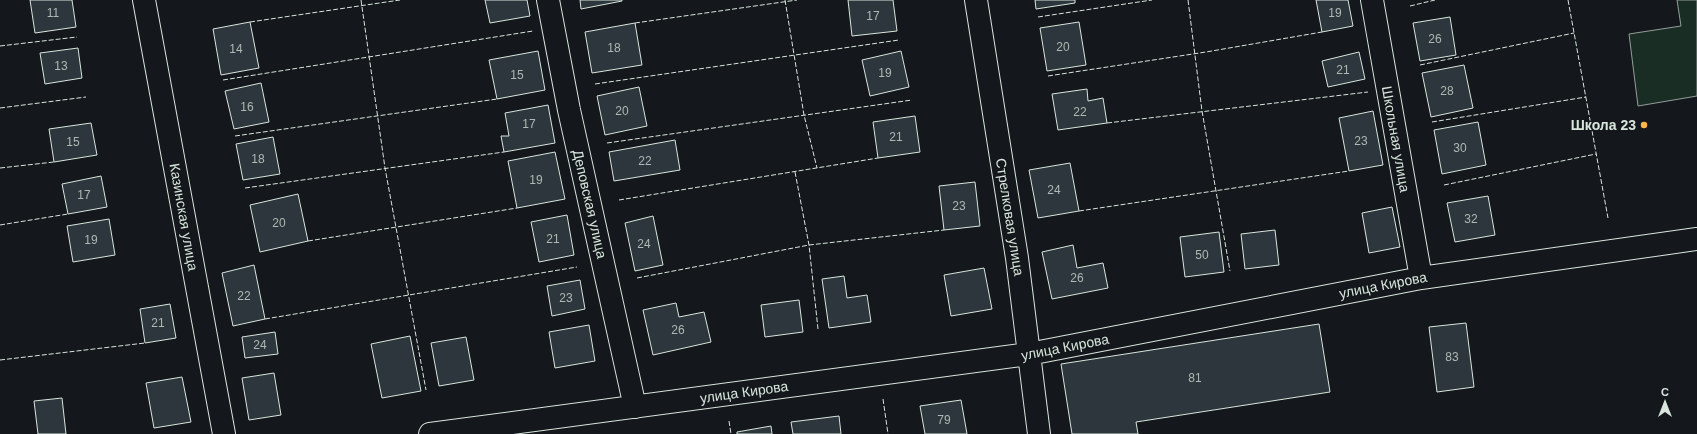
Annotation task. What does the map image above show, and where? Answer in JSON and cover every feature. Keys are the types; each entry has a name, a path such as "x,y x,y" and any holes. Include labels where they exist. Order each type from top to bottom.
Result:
{"street":[{"name":"Казинская улица","path":"144,0 224,434"},
{"name":"Деповская улица","path":"548,0 569,110 635,407"},
{"name":"Стрелковая улица","path":"976,0 1017,258 1030,354 1038,434"},
{"name":"Школьная улица","path":"1372,0 1421,278"},
{"name":"улица Кирова","path":"430,434 1030,354 1421,278 1697,239"}],"green space":[{"path":"1677,0 1697,0 1697,96 1638,106 1629,34 1681,26"}],"building":[{"path":"30,0 72,0 76,27 35,33"},
{"path":"485,0 527,0 530,16 490,23"},
{"path":"580,0 622,0 622,1 581,9"},
{"path":"848,0 893,0 897,31 852,36"},
{"path":"1035,0 1075,0 1075,3 1036,9"},
{"path":"1316,0 1348,0 1353,26 1322,32"},
{"path":"1450,17 1456,55 1420,61 1413,23"},
{"path":"250,22 259,68 221,75 213,29"},
{"path":"1079,22 1086,65 1047,71 1040,28"},
{"path":"635,23 642,65 592,73 585,32"},
{"path":"78,48 82,78 45,84 40,53"},
{"path":"538,51 545,90 497,99 489,60"},
{"path":"901,51 909,87 870,96 862,60"},
{"path":"1359,52 1365,79 1328,87 1322,61"},
{"path":"1464,65 1473,108 1431,117 1422,73"},
{"path":"261,83 269,122 234,129 225,91"},
{"path":"639,87 647,126 605,135 597,96"},
{"path":"1087,89 1088,101 1103,98 1107,123 1058,130 1052,94"},
{"path":"548,105 555,143 504,152 501,136 509,136 505,113"},
{"path":"1373,111 1383,165 1349,171 1339,118"},
{"path":"915,116 920,152 878,158 873,122"},
{"path":"1478,122 1486,165 1442,174 1434,130"},
{"path":"91,123 97,155 54,162 49,129"},
{"path":"273,137 280,174 243,180 236,144"},
{"path":"675,140 680,170 614,181 609,152"},
{"path":"555,152 565,199 517,208 508,161"},
{"path":"1070,163 1079,211 1038,218 1029,170"},
{"path":"101,176 107,207 68,214 62,184"},
{"path":"975,182 980,226 944,230 939,186"},
{"path":"298,194 308,241 260,252 250,205"},
{"path":"1488,196 1495,235 1455,242 1447,203"},
{"path":"1392,207 1400,247 1369,253 1362,213"},
{"path":"567,215 574,255 539,262 531,222"},
{"path":"653,216 663,265 635,271 625,223"},
{"path":"109,219 115,255 73,262 67,226"},
{"path":"1275,230 1279,265 1245,269 1241,234"},
{"path":"1219,232 1224,272 1185,277 1180,237"},
{"path":"1073,245 1077,268 1103,263 1108,288 1052,299 1042,252"},
{"path":"254,265 265,319 233,326 222,273"},
{"path":"984,268 992,309 951,316 944,275"},
{"path":"844,276 847,298 867,295 871,322 829,328 822,279"},
{"path":"580,280 585,309 552,316 547,286"},
{"path":"799,300 803,332 765,337 761,305"},
{"path":"676,303 679,317 704,312 711,342 653,355 643,310"},
{"path":"170,304 176,338 145,343 140,309"},
{"path":"1466,323 1474,387 1437,392 1429,327"},
{"path":"1319,324 1330,392 1136,422 1138,434 1072,434 1061,364"},
{"path":"589,325 595,361 555,368 549,332"},
{"path":"275,332 278,354 245,358 242,337"},
{"path":"410,336 421,391 382,398 371,344"},
{"path":"466,337 474,380 439,386 431,343"},
{"path":"274,373 281,415 249,420 242,378"},
{"path":"182,377 191,422 154,428 146,383"},
{"path":"62,398 66,434 38,434 34,401"},
{"path":"961,400 967,434 925,434 920,406"},
{"path":"839,416 841,434 793,434 791,422"},
{"path":"771,426 772,434 737,434 737,432"}],"fence":[{"path":"361,0 385,168 426,390"},
{"path":"250,22 400,0"},
{"path":"785,0 804,115 817,168"},
{"path":"635,23 797,0"},
{"path":"1038,17 1152,0"},
{"path":"1188,0 1202,111 1230,271"},
{"path":"1410,6 1435,0"},
{"path":"1568,0 1608,218"},
{"path":"223,80 533,31"},
{"path":"1048,76 1206,52 1322,32"},
{"path":"1420,65 1574,33"},
{"path":"0,46 77,37"},
{"path":"595,84 899,40"},
{"path":"1107,123 1368,92"},
{"path":"0,108 86,97"},
{"path":"1432,122 1586,97"},
{"path":"235,136 497,99"},
{"path":"607,143 912,100"},
{"path":"245,188 504,152"},
{"path":"1444,185 1596,154"},
{"path":"619,200 878,158"},
{"path":"0,168 54,162"},
{"path":"1079,211 1349,171"},
{"path":"795,172 809,245 818,329"},
{"path":"308,241 517,208"},
{"path":"0,225 68,214"},
{"path":"637,278 809,245 944,230"},
{"path":"265,319 577,267"},
{"path":"0,360 145,343"},
{"path":"883,399 888,434"},
{"path":"729,421 731,434"}],"place":[{"name":"Школа 23","path":"1644,125"}]}
